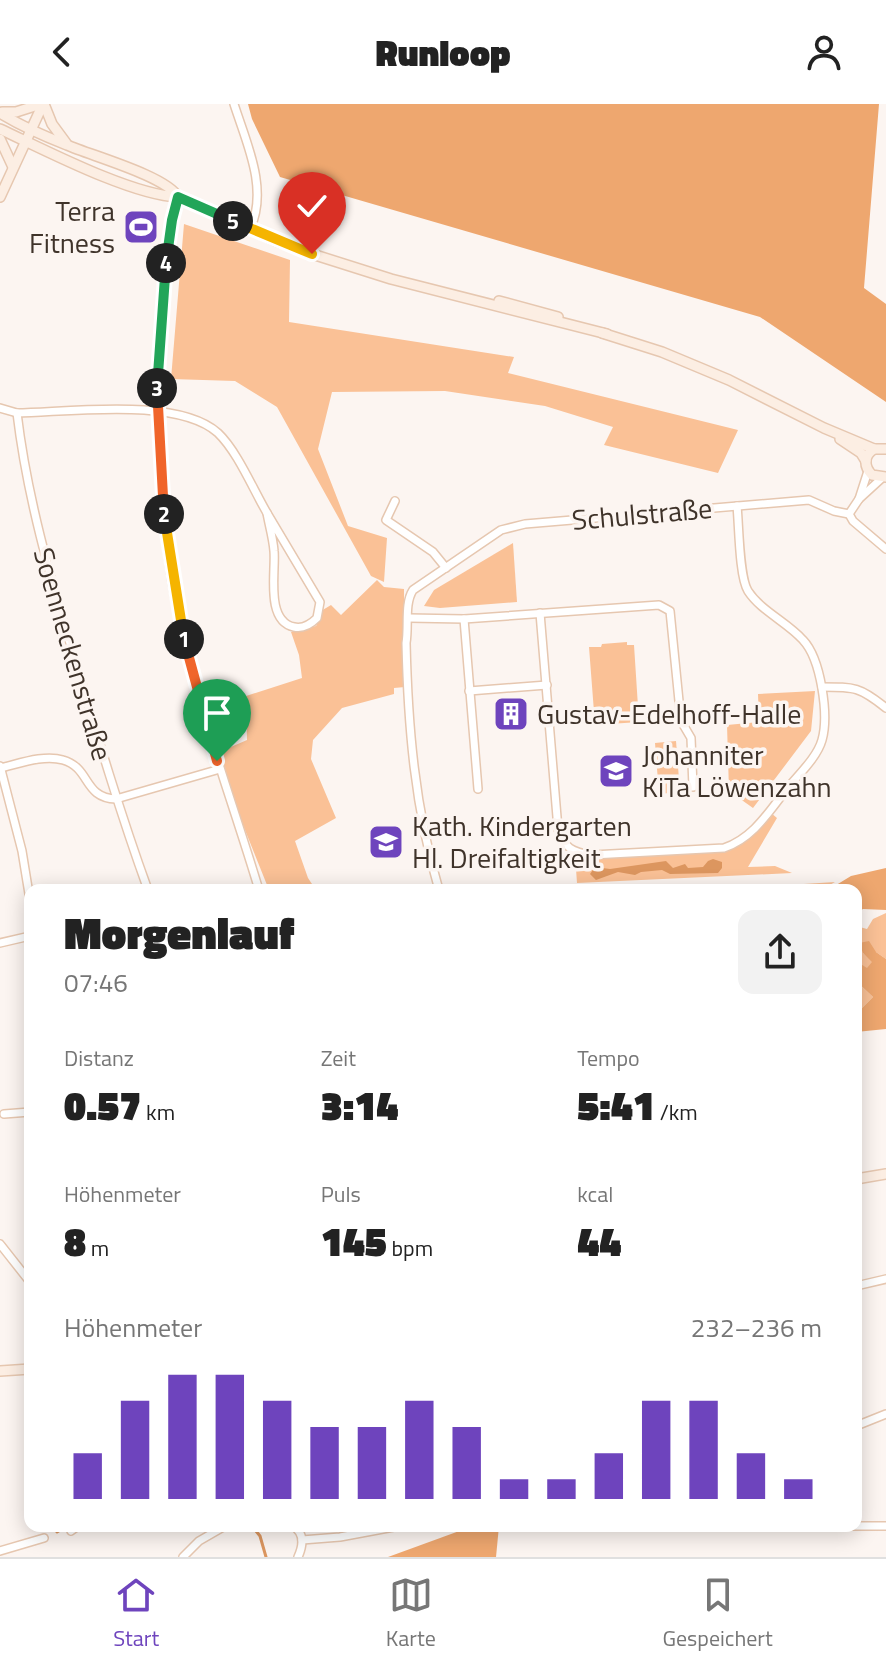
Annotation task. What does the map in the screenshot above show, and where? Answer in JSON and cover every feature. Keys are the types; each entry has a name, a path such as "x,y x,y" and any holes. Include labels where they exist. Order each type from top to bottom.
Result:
{"main road":[{"path":"0,112 16,112 43,104"},
{"path":"0,197 43,104"},
{"path":"43,104 52,124 68,146"},
{"path":"0,112 68,146 153,178 172,188 178,197"},
{"path":"0,129 160,196 178,197 276,241 338,262 607,334 662,352 729,380 824,428 874,449 886,449"},
{"path":"0,139 13,167"},
{"path":"824,428 861,453 872,475 884,477"},
{"path":"867,466 874,449"},
{"path":"862,1178 886,1175"},
{"path":"0,1371 24,1369"}],"street":[{"path":"234,104 254,166 257,208 250,229"},
{"path":"178,197 161,306 157,410 164,512 186,649 257,884"},
{"path":"0,408 17,413 157,410 188,416 218,433 226,443 320,602 317,618 307,626 299,628 286,624 275,604 274,552 267,513"},
{"name":"Soenneckenstraße","path":"17,413 40,543 116,799 146,884"},
{"path":"859,499 867,466"},
{"path":"884,477 859,499 849,514 886,549"},
{"name":"Schulstraße","path":"437,884 412,762 406,652 408,603 413,590 501,530 525,524 809,500 849,514"},
{"path":"395,501 386,520 433,552 446,568"},
{"path":"540,613 558,829 567,847 592,855 724,848 739,842 762,820 818,748 823,730 822,687 816,660 803,639 748,591 744,582 737,506"},
{"path":"409,618 464,619 659,605 670,611 681,721 691,738 693,787"},
{"path":"464,619 478,789"},
{"path":"469,691 547,685"},
{"path":"822,687 864,690 886,708"},
{"path":"27,884 0,767 62,760 81,772 103,799 116,799 220,769"},
{"path":"0,943 24,937"},
{"path":"4,1114 24,1112"},
{"path":"0,1244 24,1274"},
{"path":"862,1285 886,1279"},
{"path":"862,1424 886,1414"},
{"path":"862,1526 886,1526"},
{"path":"183,1557 199,1541 215,1532"},
{"path":"298,1557 302,1540 299,1532"},
{"path":"302,1540 367,1532"},
{"path":"0,1551 44,1538"}],"shaded area":[{"path":"248,104 879,104 864,288 886,304 886,402 760,317 280,177"},
{"path":"184,224 290,260 289,322 514,357 508,373 738,430 718,473 604,445 613,427 545,406 445,391 332,392 318,449 348,526 387,538 384,582 371,576 277,407 235,381 171,379"},
{"path":"513,543 517,602 440,608 424,606 434,590"},
{"path":"377,580 384,587 404,589 407,620 405,687 394,688 394,694 342,708 313,740 311,759 336,818 295,841 312,884 267,884 217,753 247,740 246,696 302,678 299,655 291,632 316,626 321,611 331,605 341,615"},
{"path":"627,642 627,645 634,645 639,722 595,725 589,647"},
{"path":"815,691 811,731 753,808 729,791 727,725 759,722 758,694"},
{"path":"676,741 680,792 659,794 655,743"},
{"path":"771,813 777,818 748,867 775,866 792,873 577,883 575,855 719,845 749,835"},
{"path":"713,859 722,862 718,873 670,874 662,870 635,875 618,872 596,880 590,874 595,867 610,869 666,861 673,868 685,864 688,868 703,867"},
{"path":"886,868 886,910 862,910 862,884 838,884 851,876"},
{"path":"886,913 886,959 876,952 863,953 873,962 867,969 862,965 862,928 867,929 873,919"},
{"path":"869,941 876,952 886,959 886,1029 862,1031 862,1008 873,997 862,987 862,965 867,968 872,962 863,953 862,942"},
{"path":"862,987 873,997 862,1008"},
{"path":"457,1532 498,1532 496,1557 388,1557"}],"waterway":[{"path":"257,1532 266,1557"}],"place":[{"name":"Terra Fitness","path":"141,227"},
{"name":"Gustav-Edelhoff-Halle","path":"511,714"},
{"name":"Johanniter KiTa Löwenzahn","path":"616,771"},
{"name":"Kath. Kindergarten Hl. Dreifaltigkeit","path":"386,842"}],"route":[{"path":"217,761 179,613 167,533 157,423 161,306 167,251 178,197 312,254"}]}
